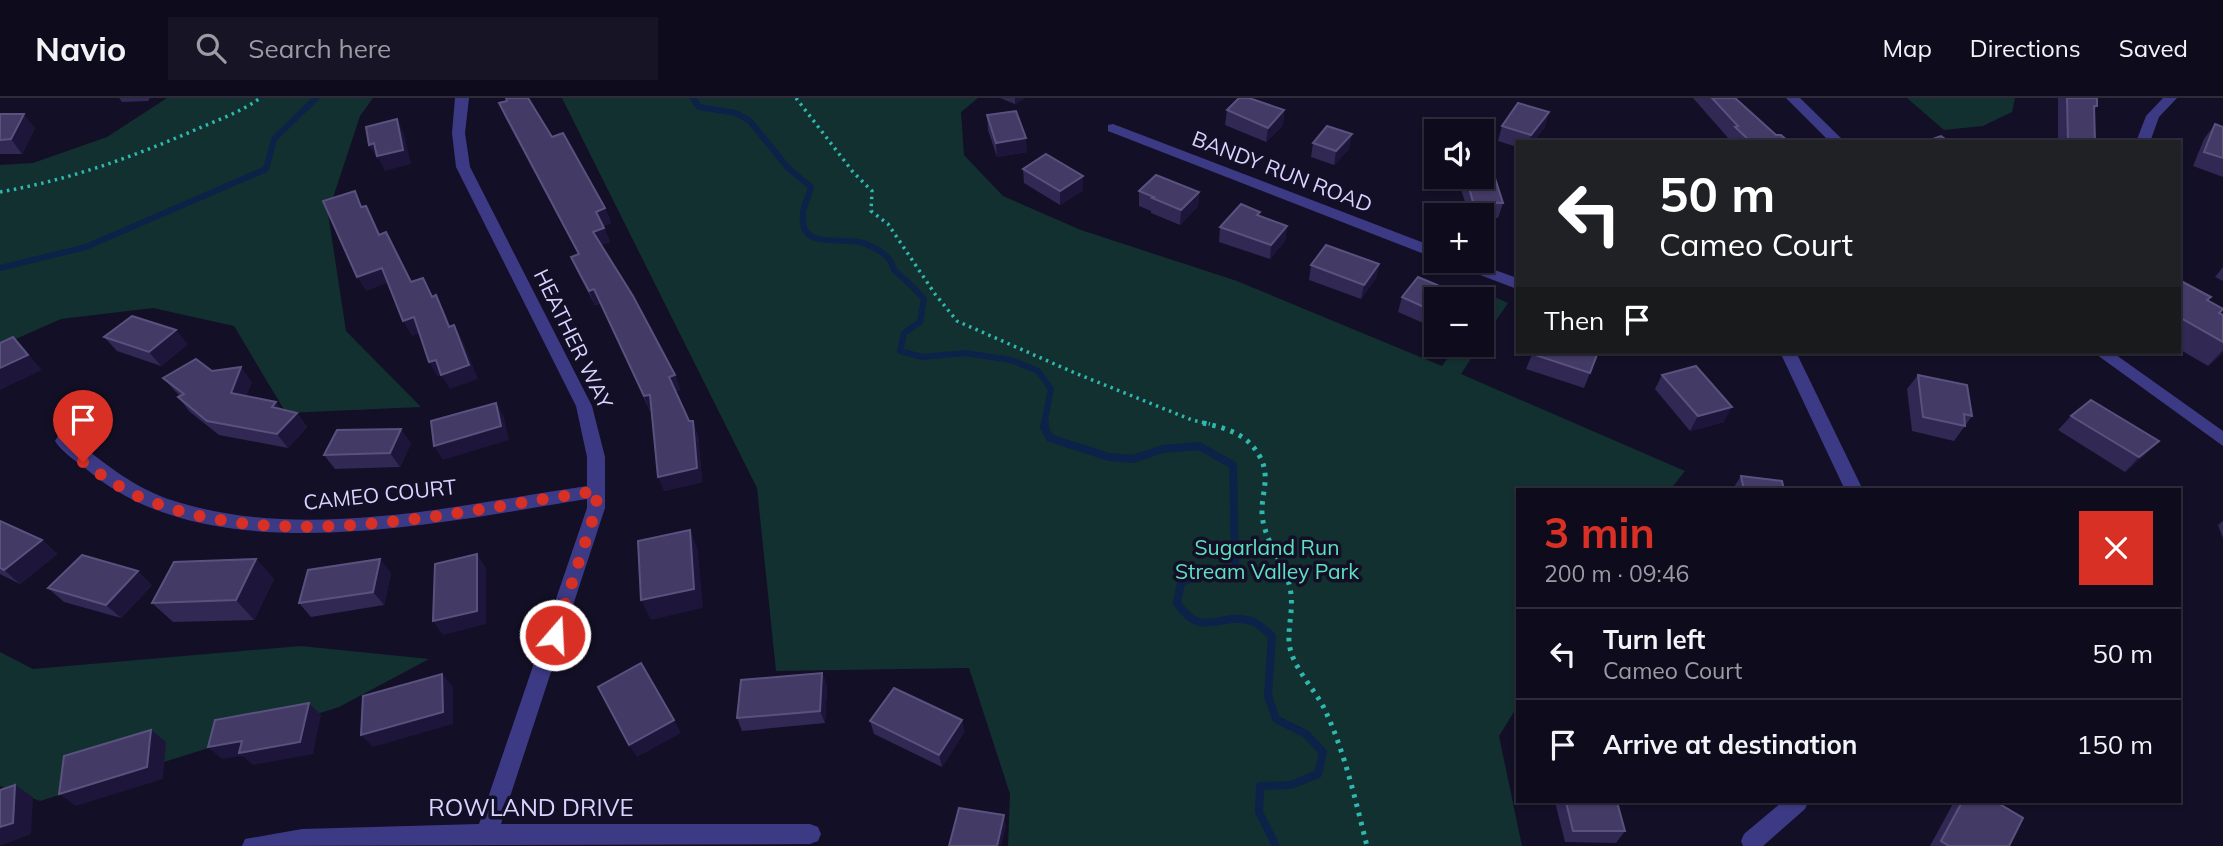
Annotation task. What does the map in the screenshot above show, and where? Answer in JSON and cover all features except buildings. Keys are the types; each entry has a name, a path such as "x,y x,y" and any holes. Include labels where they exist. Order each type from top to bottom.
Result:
{"street":[{"name":"HEATHER WAY","path":"462,98 458,145 463,167 583,406 596,457 596,509 485,841"},
{"path":"1793,98 1836,140"},
{"path":"2144,140 2153,116 2170,98"},
{"name":"BANDY RUN ROAD","path":"1113,128 1424,249"},
{"path":"1488,273 1516,284"},
{"path":"1789,354 1853,488"},
{"path":"2104,354 2223,440"},
{"name":"CAMEO COURT","path":"64,441 83,462 112,483 147,500 188,513 237,523 341,526 597,491"},
{"path":"1752,841 1796,803"},
{"name":"ROWLAND DRIVE","path":"254,846 302,839 387,835 485,841 810,834"}],"path":[{"path":"0,192 46,184 99,170 243,111 260,98"},
{"path":"796,98 853,172 872,191 871,211 888,224 935,294 957,321 1180,415 1232,430 1250,443 1261,458 1266,479 1262,512 1265,531 1289,584 1293,609 1289,643 1294,658 1323,706 1337,739 1351,780 1367,846"}],"green space":[{"path":"167,98 373,98 360,116 328,213 346,331 421,407 286,413 234,326 153,308 61,319 0,346 0,165 33,163 107,137"},
{"name":"Sugarland Run Stream Valley Park","path":"562,98 978,98 961,112 964,155 1003,196 1081,230 1237,281 1442,366 1448,357 1472,357 1461,374 1685,471 1672,488 1516,488 1516,709 1499,736 1522,846 1008,846 1010,794 969,668 776,671 757,488"},
{"path":"1907,98 2015,98 2012,112 1983,126 1944,130"},
{"path":"1494,297 1508,303 1494,323"},
{"path":"301,646 429,659 339,707 40,801 0,786 0,652 33,669"}],"waterway":[{"path":"0,268 86,247 266,169 274,139 316,98"},
{"path":"693,98 699,107 736,113 750,121 788,168 811,187 803,213 803,226 808,234 825,240 857,241 875,248 887,257 895,271 924,299 920,322 904,333 900,351 922,357 966,353 1011,360 1038,371 1051,389 1044,424"},
{"path":"1045,423 1044,427 1050,438 1109,457 1133,459 1163,449 1199,446 1233,465 1235,568 1222,576 1205,574 1181,582 1177,603 1196,621 1204,623 1243,619 1256,623 1272,636 1268,696 1276,719 1306,734 1323,752 1318,774 1291,785 1260,786 1259,812 1276,846"}],"route":[{"path":"83,462 112,483 147,500 188,513 237,523 287,526 341,526 597,491 596,509 555,635"}]}
